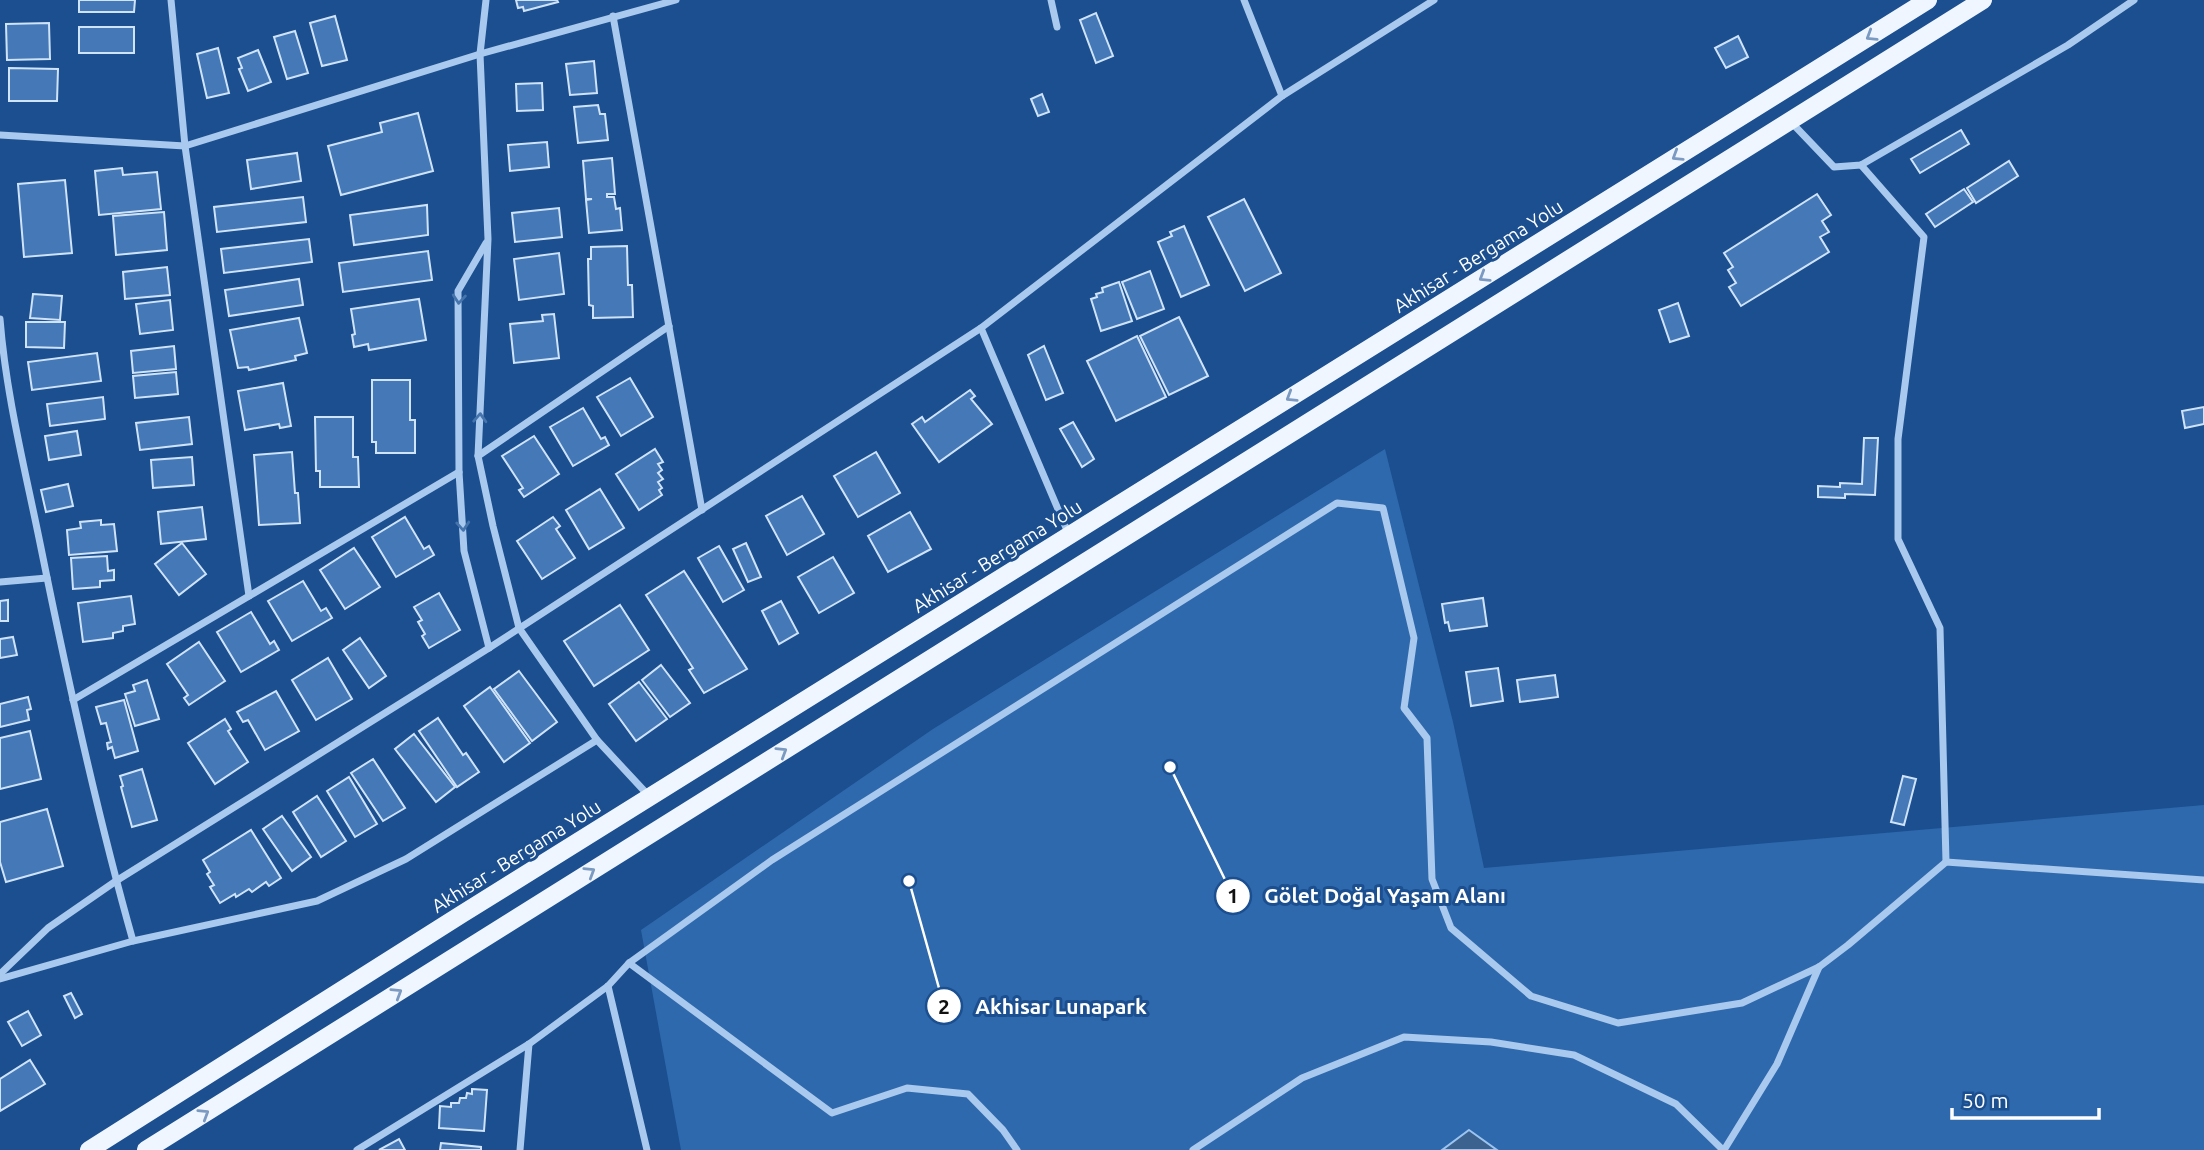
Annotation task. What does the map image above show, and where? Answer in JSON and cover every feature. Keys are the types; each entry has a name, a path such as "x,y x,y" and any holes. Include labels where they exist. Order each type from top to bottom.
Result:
{"main road":[{"name":"Akhisar - Bergama Yolu","path":"89,1150 1928,0"},
{"path":"146,1150 1983,0"}],"street":[{"path":"171,0 185,146 249,596"},
{"path":"486,0 480,54 488,239 478,456 519,628 597,740 650,797"},
{"path":"0,135 185,146 480,54 676,0"},
{"path":"1051,0 1057,27"},
{"path":"1244,0 1282,96"},
{"path":"0,976 48,928 116,881 489,648 981,328 1282,96 1434,0"},
{"path":"1789,121 1834,167 1861,165 2068,45 2134,0"},
{"path":"612,16 702,510"},
{"path":"1861,165 1924,237 1898,439 1898,539 1940,628 1945,862"},
{"path":"488,239 458,291 459,471 464,551 489,648"},
{"path":"0,319 2,363 47,578 116,881 133,941"},
{"path":"478,456 669,326"},
{"path":"981,328 1069,536"},
{"path":"74,700 459,471"},
{"path":"357,1150 529,1044 608,986 629,964 772,860 1336,503 1383,508 1414,638 1404,708 1427,738 1432,879 1451,928 1531,996 1618,1023 1742,1003 1819,967 1848,946 1945,862 2204,880"},
{"path":"0,582 47,578"},
{"path":"0,976 133,941 317,901 406,859 597,740"},
{"path":"629,964 832,1113 906,1088 968,1094 1003,1130 1017,1150"},
{"path":"1193,1150 1302,1078 1404,1037 1491,1042 1573,1055 1676,1104 1723,1150 1777,1064 1819,967"},
{"path":"608,986 647,1150"},
{"path":"520,1150 529,1044"}],"shaded area":[{"path":"1385,449 1453,722 1484,868 2204,805 2204,1150 681,1150 641,930 933,729"},
{"path":"1469,1130 1497,1150 1442,1150"}],"building":[{"path":"79,0 135,0 134,12 79,12"},
{"path":"516,0 558,2 524,11 523,7 518,8"},
{"path":"1096,13 1113,56 1096,63 1080,20"},
{"path":"335,16 347,60 322,66 310,23"},
{"path":"49,23 50,59 7,60 6,24"},
{"path":"79,27 134,27 134,53 79,53"},
{"path":"295,31 308,73 287,79 274,37"},
{"path":"1738,36 1748,57 1726,68 1715,48"},
{"path":"218,48 229,93 207,98 197,54"},
{"path":"258,50 271,82 248,91 239,69 242,68 238,58"},
{"path":"594,61 597,93 570,95 566,64"},
{"path":"9,68 58,69 57,101 9,101"},
{"path":"542,83 543,110 517,111 516,84"},
{"path":"1042,94 1049,112 1038,116 1031,99"},
{"path":"598,105 600,114 605,114 608,140 578,143 574,107"},
{"path":"418,113 433,171 341,195 328,146 382,132 380,123"},
{"path":"1961,130 1969,144 1920,173 1911,159"},
{"path":"547,142 549,167 510,171 508,145"},
{"path":"297,153 301,181 251,189 247,160"},
{"path":"612,158 615,194 607,194 607,197 614,197 616,209 620,208 622,230 589,233 586,200 592,199 586,199 583,161"},
{"path":"2009,161 2018,176 1976,203 1967,188"},
{"path":"122,168 123,175 157,172 161,209 99,215 95,171"},
{"path":"65,180 72,253 24,257 18,184"},
{"path":"1964,189 1973,202 1935,227 1926,214"},
{"path":"1817,194 1831,215 1822,221 1829,232 1820,237 1829,252 1741,306 1729,287 1736,283 1728,270 1733,267 1724,253"},
{"path":"303,197 306,222 217,232 214,207"},
{"path":"1244,199 1281,273 1245,291 1208,217"},
{"path":"427,205 428,235 354,245 350,215"},
{"path":"559,208 562,237 515,242 512,213"},
{"path":"164,212 167,250 116,255 113,216"},
{"path":"1184,226 1209,285 1181,297 1158,242 1172,236 1170,232"},
{"path":"309,239 312,262 224,273 221,249"},
{"path":"627,246 628,285 632,285 633,317 593,318 593,306 589,305 588,259 591,259 591,247"},
{"path":"428,251 432,280 343,292 339,263"},
{"path":"559,253 564,294 519,300 514,259"},
{"path":"167,267 170,295 125,299 123,272"},
{"path":"1150,271 1164,309 1137,319 1122,282"},
{"path":"299,279 303,305 229,316 225,290"},
{"path":"1119,282 1132,321 1101,331 1091,299 1103,292 1102,288"},
{"path":"33,294 62,296 60,320 30,318"},
{"path":"419,299 426,340 369,350 368,344 354,347 351,309"},
{"path":"170,300 173,330 140,334 136,304"},
{"path":"1678,303 1689,336 1670,342 1659,310"},
{"path":"554,314 559,358 514,363 510,324 543,321 542,315"},
{"path":"1179,317 1208,376 1169,395 1140,336"},
{"path":"299,318 307,353 295,356 296,360 249,370 248,367 238,368 230,330"},
{"path":"26,322 65,322 64,348 26,347"},
{"path":"1137,336 1166,397 1116,421 1087,361"},
{"path":"174,346 176,369 133,373 131,351"},
{"path":"1044,346 1063,393 1046,400 1028,355"},
{"path":"97,353 101,381 32,390 28,362"},
{"path":"176,372 178,394 135,398 133,376"},
{"path":"630,378 653,417 621,436 597,397"},
{"path":"372,380 410,380 410,420 415,420 415,453 376,453 376,442 372,442"},
{"path":"283,383 291,426 280,428 279,424 245,430 238,391"},
{"path":"970,390 975,396 971,399 992,424 939,462 912,424 922,417 925,422"},
{"path":"103,397 105,419 50,426 47,404"},
{"path":"2204,407 2204,424 2185,428 2182,411"},
{"path":"583,408 601,439 605,437 609,445 573,466 550,427"},
{"path":"189,417 192,444 140,450 136,423"},
{"path":"315,417 353,417 353,457 358,457 359,487 320,487 320,471 316,471"},
{"path":"1073,422 1094,459 1082,467 1060,429"},
{"path":"77,431 81,455 49,460 45,436"},
{"path":"534,436 559,474 524,497 519,490 523,488 502,456"},
{"path":"1864,438 1878,438 1875,495 1818,497 1818,486 1862,484"},
{"path":"655,449 663,462 658,464 662,470 658,473 663,479 658,482 662,495 639,510 616,474"},
{"path":"292,452 300,523 259,525 254,455"},
{"path":"876,452 900,493 858,517 834,476"},
{"path":"192,457 194,485 153,488 151,460"},
{"path":"68,484 73,506 46,512 41,490"},
{"path":"600,489 624,528 589,549 566,510"},
{"path":"802,496 824,534 787,555 766,516"},
{"path":"202,507 206,539 161,544 158,512"},
{"path":"910,512 931,549 888,572 868,536"},
{"path":"405,517 424,549 429,546 434,555 396,577 372,537"},
{"path":"553,517 560,526 556,529 575,558 542,579 517,541"},
{"path":"101,520 101,525 114,524 117,551 69,555 67,530 81,528 80,522"},
{"path":"182,543 206,574 179,595 155,564"},
{"path":"746,543 761,577 748,582 733,549"},
{"path":"719,546 744,590 723,602 698,558"},
{"path":"354,548 380,587 345,609 320,570"},
{"path":"107,556 108,571 114,570 114,580 100,581 100,587 73,589 71,558"},
{"path":"833,557 854,593 819,613 798,577"},
{"path":"684,571 747,669 704,693 689,670 693,668 646,595"},
{"path":"303,581 321,611 326,608 332,618 292,641 268,601"},
{"path":"439,593 460,630 429,648 418,622 422,620 414,607"},
{"path":"131,596 135,624 123,626 123,631 113,633 113,638 83,642 78,603"},
{"path":"1483,598 1487,626 1450,631 1448,622 1445,623 1442,604"},
{"path":"8,600 8,621 0,621 0,601"},
{"path":"781,601 798,633 779,644 762,611"},
{"path":"620,605 649,650 594,686 564,641"},
{"path":"251,612 270,644 274,641 279,650 241,672 217,632"},
{"path":"13,637 17,655 0,658 0,639"},
{"path":"360,638 386,676 369,688 343,650"},
{"path":"199,642 225,681 189,705 184,698 188,695 167,664"},
{"path":"328,658 352,699 316,720 292,680"},
{"path":"661,665 690,703 670,717 642,680"},
{"path":"1498,668 1503,701 1471,706 1466,672"},
{"path":"519,671 557,722 532,741 494,689"},
{"path":"1555,675 1558,697 1520,702 1517,680"},
{"path":"147,680 159,719 135,726 125,694 135,691 133,685"},
{"path":"639,682 667,719 636,741 609,704"},
{"path":"490,687 530,743 504,762 464,706"},
{"path":"276,691 299,731 265,750 248,720 243,722 237,712"},
{"path":"28,697 31,709 27,710 29,720 0,727 0,704"},
{"path":"124,700 138,751 115,758 112,747 108,749 107,743 111,742 106,723 101,724 96,707"},
{"path":"438,718 463,755 466,753 479,772 457,787 419,731"},
{"path":"225,719 231,729 228,731 248,762 215,784 188,743"},
{"path":"30,731 41,779 0,789 0,738"},
{"path":"414,734 455,787 436,802 395,749"},
{"path":"373,759 405,808 383,821 351,773"},
{"path":"142,769 157,820 132,827 120,776"},
{"path":"1903,776 1916,779 1904,825 1891,822"},
{"path":"349,777 377,824 355,837 327,791"},
{"path":"317,796 346,841 321,857 293,812"},
{"path":"47,809 63,866 6,882 0,862 0,822"},
{"path":"282,816 311,857 292,871 263,829"},
{"path":"251,830 281,878 269,886 266,882 252,892 249,889 220,903 210,887 214,885 203,860"},
{"path":"71,993 82,1014 75,1018 64,996"},
{"path":"28,1011 41,1035 22,1046 8,1022"},
{"path":"30,1060 45,1084 0,1111 0,1079"},
{"path":"472,1089 487,1090 484,1131 439,1128 440,1106 451,1107 451,1103 459,1103 460,1098 466,1098 467,1093 472,1094"},
{"path":"399,1139 405,1150 379,1150"},
{"path":"441,1143 481,1147 481,1150 440,1150"}],"place":[{"name":"Gölet Doğal Yaşam Alanı","path":"1170,767"},
{"name":"Akhisar Lunapark","path":"909,881"}]}
